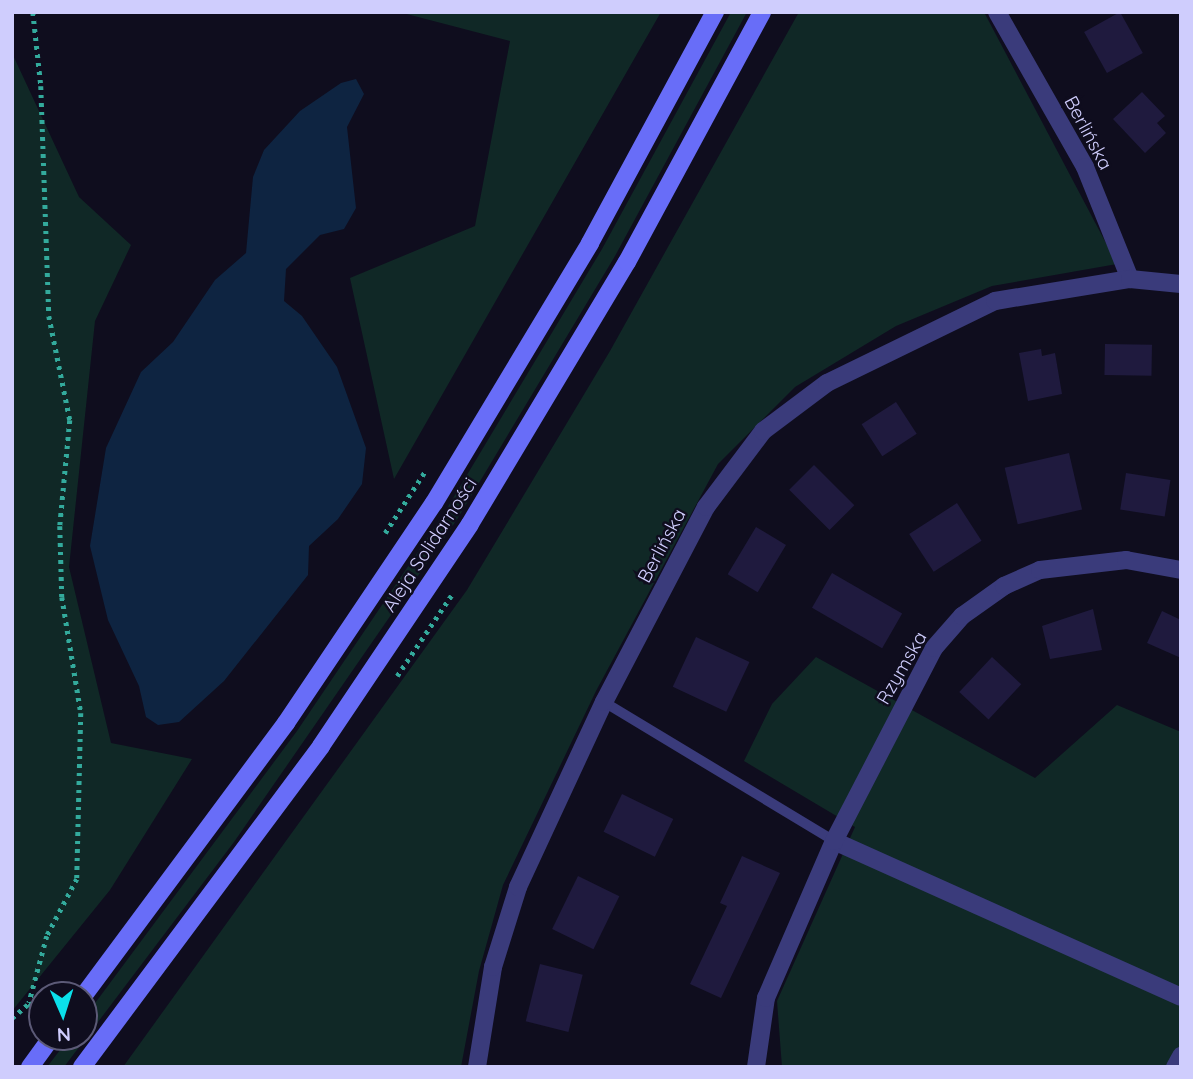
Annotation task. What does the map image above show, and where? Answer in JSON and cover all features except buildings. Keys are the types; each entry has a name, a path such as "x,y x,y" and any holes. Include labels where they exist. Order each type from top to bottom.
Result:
{"main road":[{"name":"Aleja Solidarności","path":"94,981 286,723 434,503 590,243 715,12"},
{"name":"Aleja Solidarności","path":"82,1067 321,746 470,524 627,262 762,12"},
{"path":"30,1067 42,1051"}],"street":[{"name":"Berlińska","path":"997,12 1085,167 1130,279"},
{"name":"Berlińska","path":"477,1067 493,967 518,887 604,702 706,507 763,432 827,383 995,301 1130,279 1181,284"},
{"name":"Rzymska","path":"756,1067 766,998 834,841 934,648 962,616 1004,586 1040,570 1126,560 1181,570"},
{"path":"834,841 1181,997"},
{"path":"1175,1067 1181,1056"}],"lane":[{"path":"604,702 834,841"}],"path":[{"path":"33,12 41,86 49,316 70,419 60,526 62,597 81,713 81,820 74,890 47,936 35,981"},
{"path":"383,537 428,468"},
{"path":"66,981 70,975"},
{"path":"13,1017 28,1004"}],"green space":[{"path":"399,12 661,12 394,479 350,278 475,226 510,41"},
{"path":"731,12 747,12 615,256 458,518 234,842 98,1022 98,999 297,731 446,510 602,249"},
{"path":"799,12 984,12 1117,264 992,286 896,326 795,387 718,464 596,691 503,885 479,971 461,1067 123,1067 467,590 610,351"},
{"path":"12,53 79,197 131,245 95,321 69,567 111,743 192,759 110,890 36,981 28,981 28,991 12,1011"},
{"path":"816,657 1035,778 1117,705 1181,732 1181,1067 782,1067 777,1001 855,827 744,761 772,704"},
{"path":"59,1051 76,1051 64,1067 47,1067"}],"water":[{"path":"356,79 364,94 347,127 356,208 344,229 320,235 286,269 284,301 302,316 337,367 366,448 362,484 338,519 309,546 308,575 224,681 179,722 158,725 146,717 139,686 108,620 90,546 106,448 141,372 173,342 215,280 246,253 253,177 264,150 300,111 341,83"}]}
